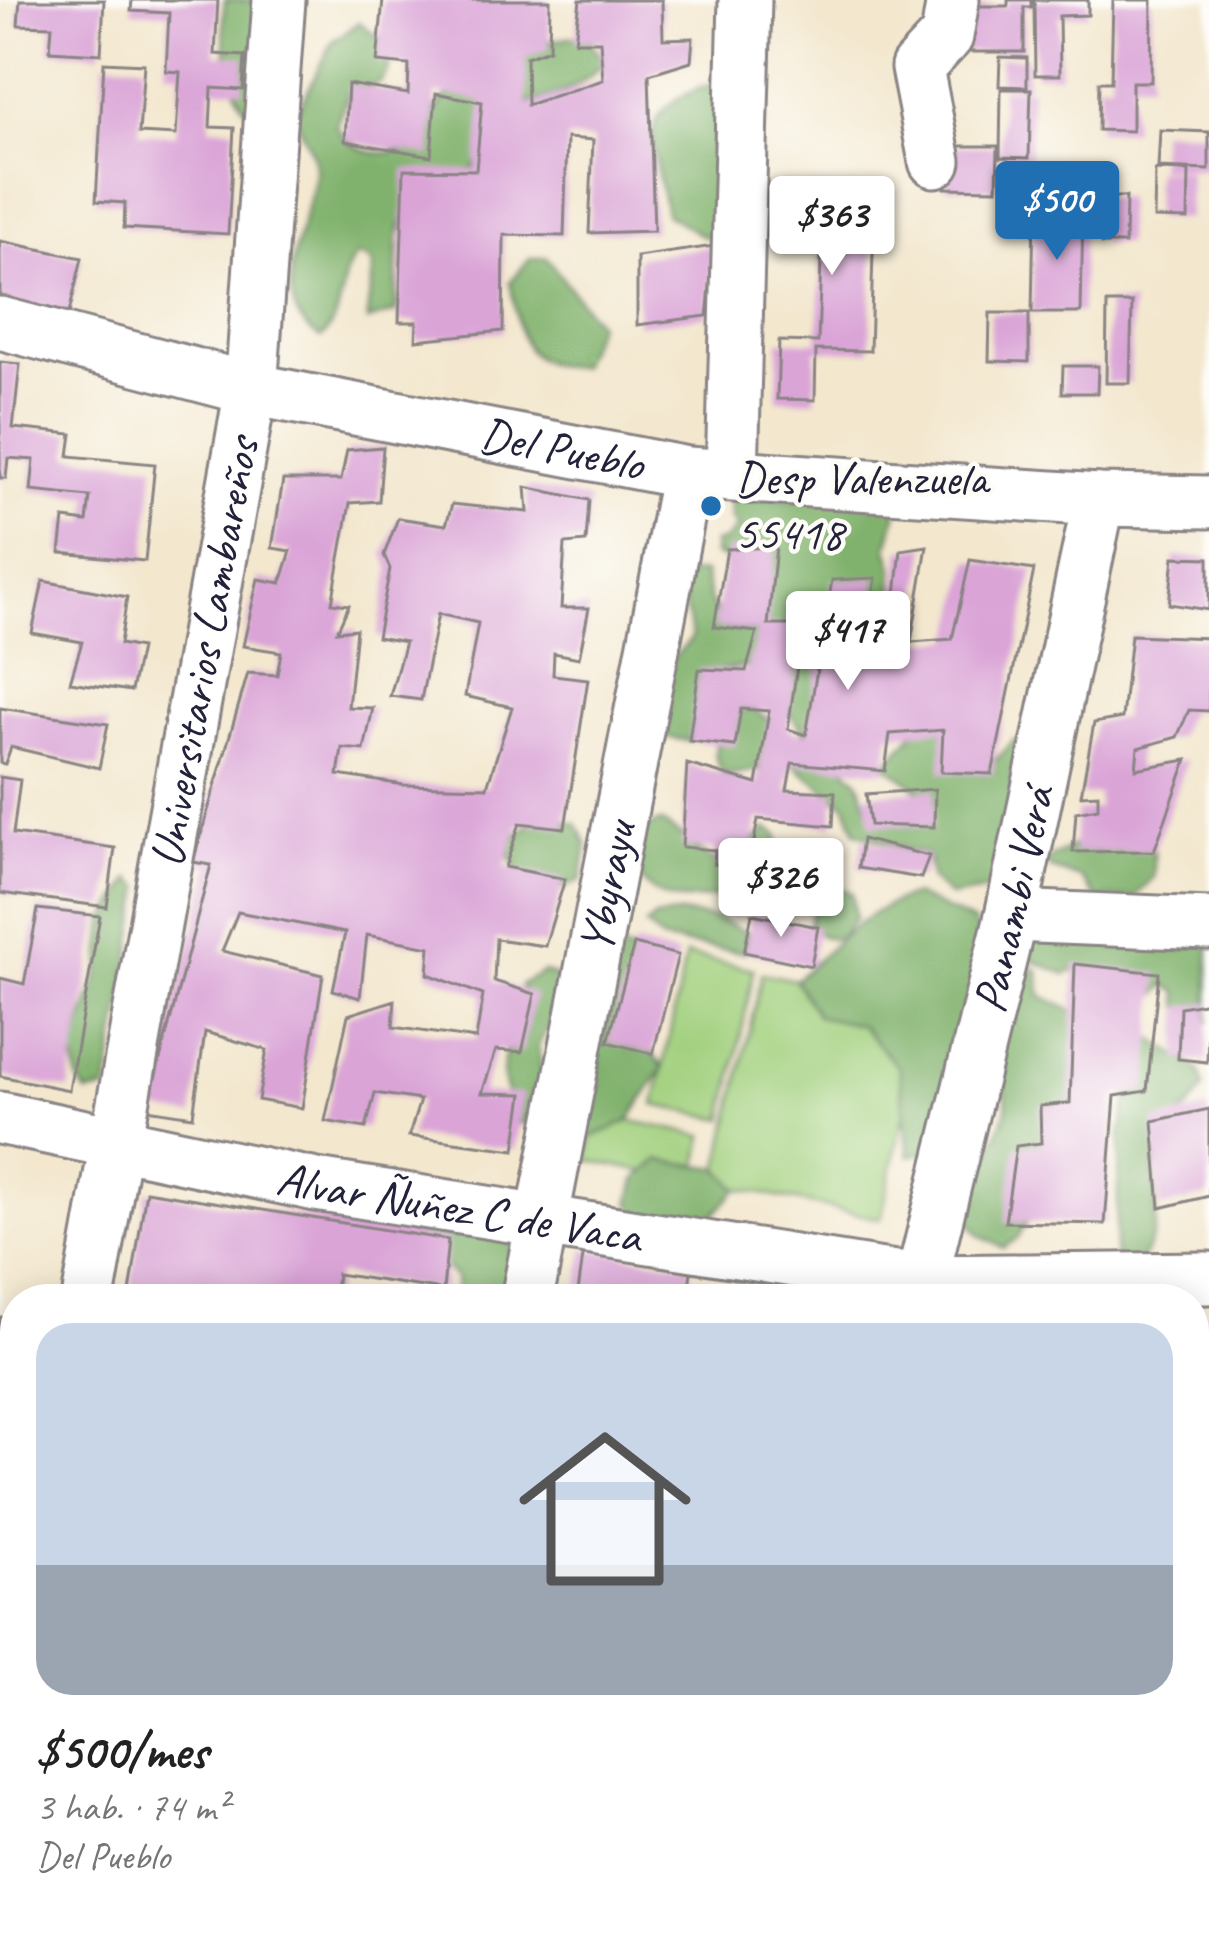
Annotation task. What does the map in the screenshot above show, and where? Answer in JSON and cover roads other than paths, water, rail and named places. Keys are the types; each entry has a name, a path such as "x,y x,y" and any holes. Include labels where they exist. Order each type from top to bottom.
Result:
{"street":[{"name":"Universitarios Lambareños","path":"91,1284 251,389 279,0"},
{"name":"Ybyrayu","path":"530,1284 709,474 745,0"},
{"path":"935,160 917,68 947,36 953,0"},
{"name":"Del Pueblo","path":"0,323 251,389 709,474 1099,500 1209,502"},
{"name":"Panambi Verá","path":"920,1284 1011,916 1099,500"},
{"path":"1011,916 1209,924"},
{"name":"Alvar Ñuñez C de Vaca","path":"0,1118 316,1185 886,1284"},
{"name":"Alvar Ñuñez C de Vaca","path":"1064,1284 1209,1278"}],"place":[{"name":"Desp Valenzuela 55418","path":"711,506"}]}
